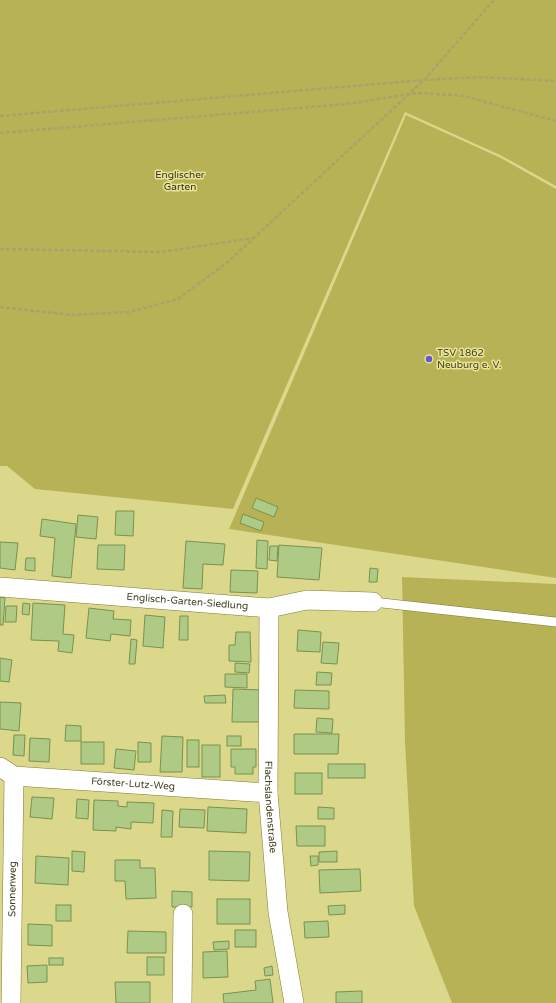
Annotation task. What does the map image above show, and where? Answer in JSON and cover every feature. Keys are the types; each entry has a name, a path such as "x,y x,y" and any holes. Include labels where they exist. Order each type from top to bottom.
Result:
{"street":[{"name":"Englisch-Garten-Siedlung","path":"0,587 269,608 306,600 373,602"},
{"name":"Flachslandenstraße","path":"269,608 268,793 278,912 294,1003"},
{"name":"Förster-Lutz-Weg","path":"7,771 268,793"},
{"name":"Sonnenweg","path":"7,771 11,1003"},
{"path":"182,1003 184,914"}],"lane":[{"path":"373,602 556,622"}],"path":[{"path":"0,307 72,315 136,310 178,299 229,261 424,80 494,0"},
{"path":"0,116 424,80 480,77 556,81"},
{"path":"0,133 348,104 409,94 464,96 556,121"},
{"path":"0,249 161,252 253,238"}],"green space":[{"name":"Englischer Garten","path":"0,0 556,0 556,186 502,156 405,112 233,509 35,489 7,466 0,466"},
{"name":"TSV 1862 Neuburg e. V.","path":"406,115 501,158 556,189 556,578 229,529"},
{"path":"402,577 556,584 556,1003 452,1003 414,906 405,742"}],"building":[{"path":"256,498 278,507 274,517 252,508"},
{"path":"116,511 134,511 133,536 115,535"},
{"path":"243,514 264,522 261,531 240,523"},
{"path":"78,515 98,517 96,539 76,537"},
{"path":"42,519 76,524 71,578 52,576 55,538 40,536"},
{"path":"257,540 268,541 267,569 256,568"},
{"path":"186,541 225,544 223,565 203,564 202,589 183,588"},
{"path":"0,542 18,543 15,570 0,568"},
{"path":"98,545 125,545 124,570 97,569"},
{"path":"279,545 322,548 319,580 277,577"},
{"path":"270,546 278,546 277,561 269,560"},
{"path":"26,558 35,558 35,571 25,570"},
{"path":"370,568 378,569 377,582 369,582"},
{"path":"231,570 258,571 257,593 230,592"},
{"path":"0,597 5,598 3,625 0,625"},
{"path":"23,603 30,604 29,615 22,614"},
{"path":"33,603 65,605 63,634 74,635 72,653 58,651 59,641 31,640"},
{"path":"6,606 17,606 16,622 5,622"},
{"path":"89,608 114,611 113,619 131,620 130,636 111,634 110,641 86,638"},
{"path":"145,615 165,617 163,648 143,646"},
{"path":"180,616 188,616 188,640 179,640"},
{"path":"298,630 321,632 320,652 297,651"},
{"path":"236,632 250,632 251,662 229,661 229,645 235,645"},
{"path":"131,639 137,640 135,664 129,664"},
{"path":"323,642 339,643 337,664 321,663"},
{"path":"0,658 12,660 9,682 0,681"},
{"path":"235,663 250,664 249,673 235,672"},
{"path":"317,672 332,673 331,685 316,685"},
{"path":"225,674 247,674 247,688 225,687"},
{"path":"233,689 262,690 261,722 232,722"},
{"path":"295,690 329,691 329,709 294,708"},
{"path":"225,695 226,703 205,703 204,696"},
{"path":"0,702 21,703 19,731 0,729"},
{"path":"317,718 333,719 332,733 316,732"},
{"path":"66,725 81,726 81,741 65,741"},
{"path":"294,734 339,734 338,754 294,754"},
{"path":"14,735 25,735 24,756 13,755"},
{"path":"162,736 183,737 182,772 160,772"},
{"path":"227,736 241,736 241,746 227,746"},
{"path":"30,738 50,739 49,762 29,761"},
{"path":"187,740 199,740 199,767 187,767"},
{"path":"81,742 104,742 104,764 81,764"},
{"path":"138,742 151,743 151,762 138,762"},
{"path":"202,745 220,745 220,777 202,777"},
{"path":"116,749 136,751 134,770 114,768"},
{"path":"231,749 256,749 256,767 253,767 253,774 235,774 235,767 231,767"},
{"path":"328,764 365,764 365,778 328,778"},
{"path":"295,773 322,773 322,794 295,794"},
{"path":"32,797 54,798 52,819 30,817"},
{"path":"77,799 89,800 88,819 76,818"},
{"path":"94,800 118,801 118,806 127,807 127,802 154,803 153,823 131,822 131,829 116,827 116,831 93,830"},
{"path":"208,807 247,809 246,833 207,831"},
{"path":"318,807 334,808 334,819 318,819"},
{"path":"180,809 205,810 204,828 179,827"},
{"path":"162,810 173,811 172,837 161,837"},
{"path":"296,826 325,826 325,846 297,846"},
{"path":"72,851 85,852 84,872 72,871"},
{"path":"209,851 250,852 249,881 209,880"},
{"path":"337,851 337,862 319,862 319,852"},
{"path":"36,856 69,858 68,885 35,883"},
{"path":"310,856 318,856 318,865 311,866"},
{"path":"115,860 140,860 140,868 155,868 156,898 126,899 125,881 115,881"},
{"path":"360,869 361,891 320,893 319,870"},
{"path":"172,891 192,892 192,907 172,907"},
{"path":"217,899 250,899 250,924 217,924"},
{"path":"56,905 71,905 71,921 56,921"},
{"path":"345,905 345,914 329,915 328,906"},
{"path":"328,921 329,937 305,938 304,922"},
{"path":"28,924 52,925 52,946 28,945"},
{"path":"235,930 256,930 256,947 235,947"},
{"path":"128,931 166,932 166,953 127,953"},
{"path":"229,941 229,949 214,950 213,942"},
{"path":"227,951 228,977 203,978 203,952"},
{"path":"147,957 164,957 164,975 147,975"},
{"path":"49,958 63,958 63,965 49,965"},
{"path":"47,965 47,982 28,983 27,966"},
{"path":"272,966 273,975 265,976 264,968"},
{"path":"270,979 273,1003 224,1003 223,994 256,990 255,981"},
{"path":"115,982 150,982 150,1003 116,1003"},
{"path":"362,991 362,1003 336,1003 336,992"}],"place":[{"name":"TSV 1862 Neuburg e. V.","path":"429,359"}]}
